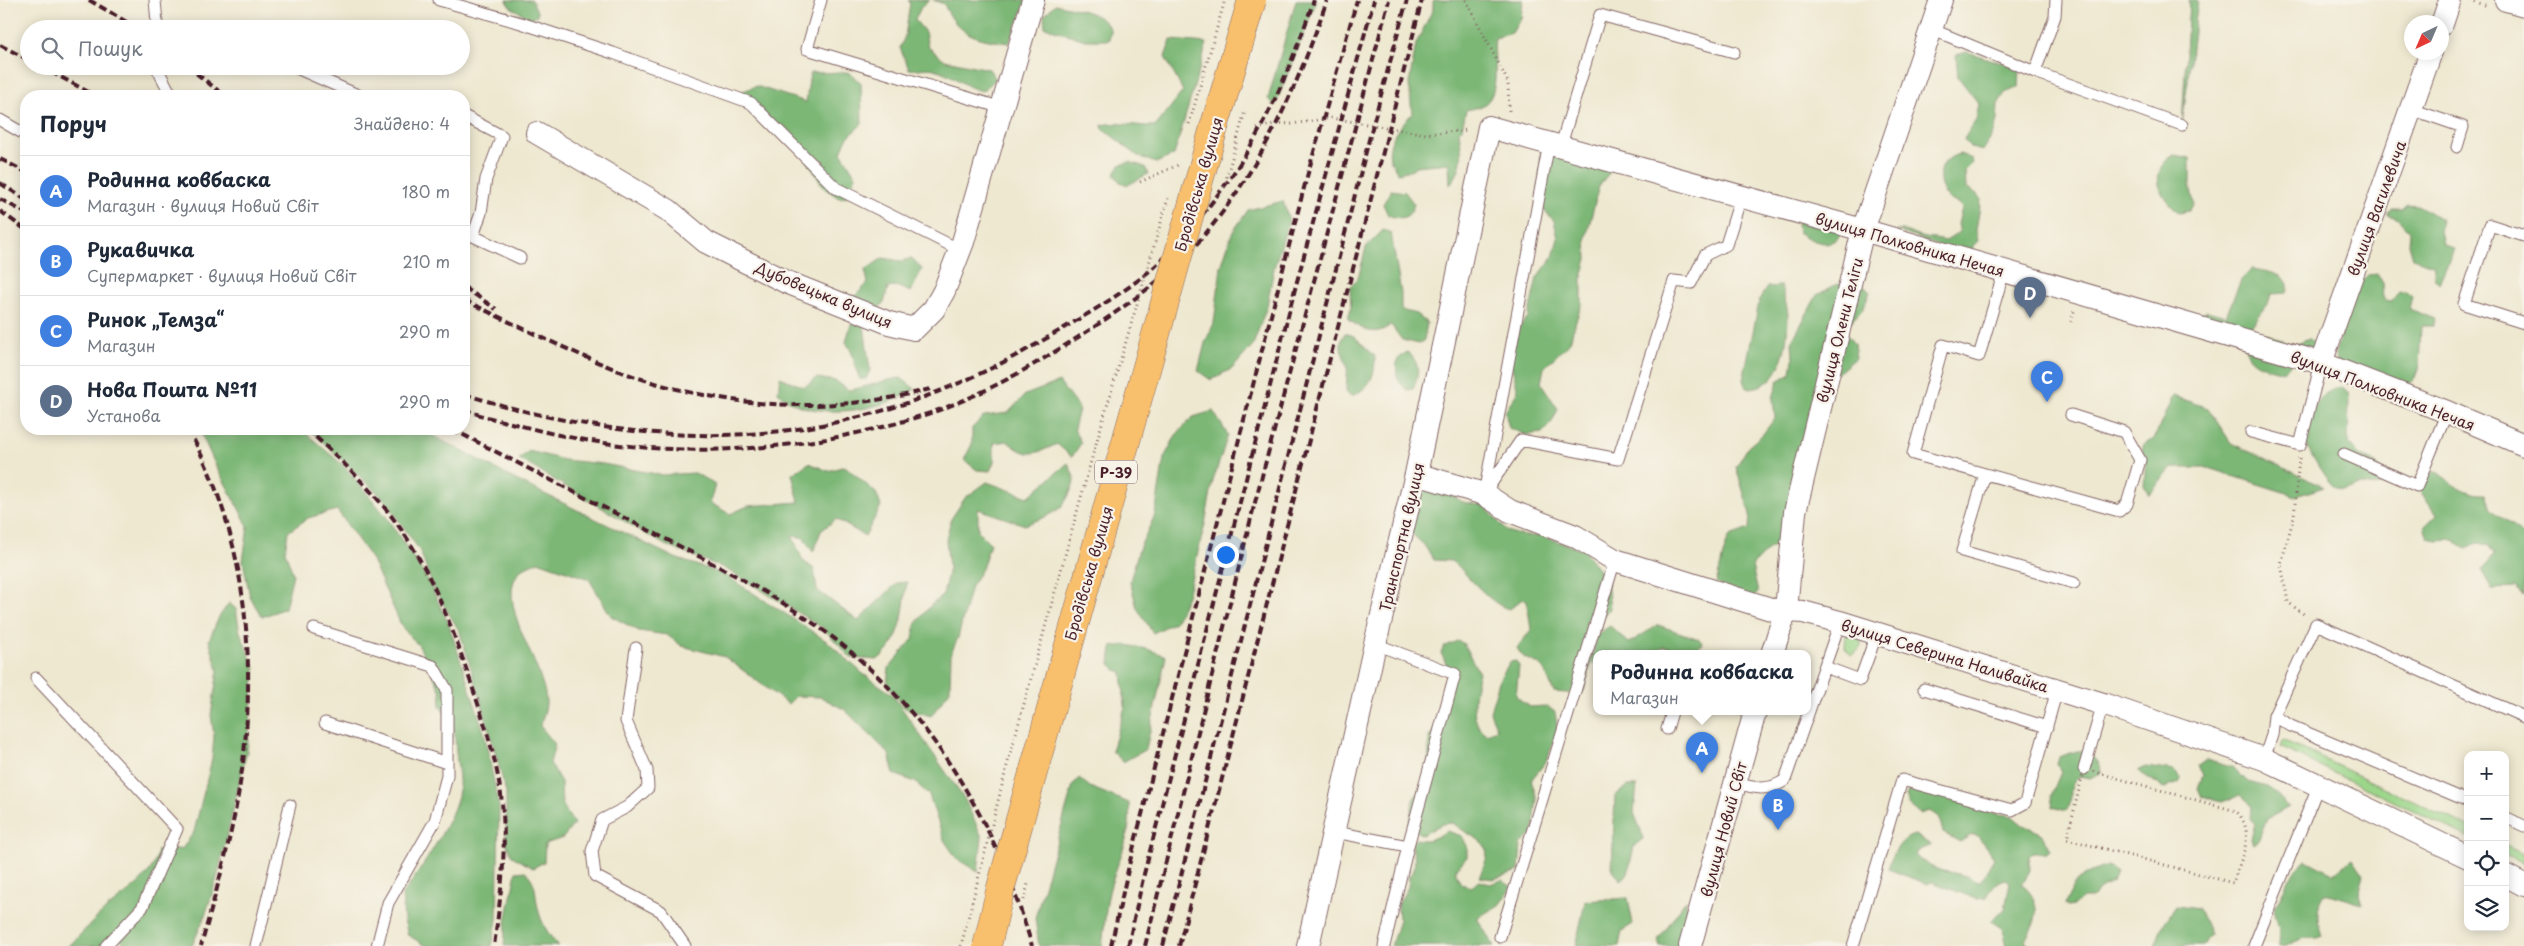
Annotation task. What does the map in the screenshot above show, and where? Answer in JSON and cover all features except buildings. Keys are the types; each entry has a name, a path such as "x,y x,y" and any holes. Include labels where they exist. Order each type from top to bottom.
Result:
{"main road":[{"name":"Бродівська вулиця","path":"987,946 1001,886 1096,542 1252,0"}],"street":[{"name":"Дубовецька вулиця","path":"537,134 668,210 706,242 784,281 889,323 914,329 934,309 944,291 960,250 1032,0"},
{"name":"вулиця Олени Теліги","path":"1786,610 1795,512 1864,230 1941,0"},
{"path":"2445,15 2450,0"},
{"path":"2506,0 2524,5"},
{"name":"вулиця Вагилевича","path":"2321,363 2428,60"},
{"name":"вулиця Полковника Нечая","path":"1497,129 1864,230 2321,363 2447,412 2524,446"},
{"name":"Транспортна вулиця","path":"1308,946 1375,644 1497,129"},
{"name":"вулиця Северина Наливайка","path":"1416,474 1484,494 1510,511 1575,536 1615,560 1774,610 1786,610 1840,622 1877,633 2103,704 2264,759 2464,855"},
{"path":"1773,650 1786,610"},
{"name":"вулиця Новий Світ","path":"1694,945 1754,715"},
{"path":"2509,877 2524,885"}],"lane":[{"path":"155,0 157,20"},
{"path":"439,0 521,23 613,53 751,103 836,188 960,250"},
{"path":"821,0 807,49 1002,108"},
{"path":"2035,72 2056,16 2056,0"},
{"path":"1484,494 1555,144 1600,16 1734,52"},
{"path":"1931,29 2035,72 2182,125"},
{"path":"161,75 169,90"},
{"path":"312,75 346,90"},
{"path":"2411,109 2463,127 2457,147"},
{"path":"470,119 502,136 486,179 481,213 473,236 520,258"},
{"path":"0,120 20,132"},
{"path":"1484,494 1521,440 1618,459 1674,281 1691,283 1705,255 1726,245 1740,197"},
{"path":"2524,236 2490,225 2464,304 2524,323"},
{"path":"2004,271 1979,356 1943,345 1913,454 2120,511 2127,504 2140,460 2124,432 2071,415"},
{"path":"2251,432 2300,445 2321,363"},
{"path":"2344,454 2417,486 2447,412"},
{"path":"1985,474 1962,551 2074,583"},
{"path":"1500,937 1615,560"},
{"path":"1811,707 1840,622"},
{"path":"2264,759 2272,735 2274,716 2316,624 2524,717"},
{"path":"314,629 433,666 446,690 448,776 435,821 388,903 377,946"},
{"path":"1825,667 1860,680 1877,633"},
{"path":"1375,644 1455,674 1408,846 1384,946"},
{"path":"636,648 626,721 647,770 648,788 627,807 602,820 592,851 595,876 661,911 685,946"},
{"path":"36,678 177,830 142,908 106,946"},
{"path":"1924,689 2047,727"},
{"path":"1853,946 1902,780 2012,810 2025,803 2057,690"},
{"path":"2084,769 2103,704"},
{"path":"1667,730 1671,715"},
{"path":"1735,783 1757,789 1776,786 1785,780 1808,715"},
{"path":"2274,716 2291,726 2464,799"},
{"path":"325,723 447,763"},
{"path":"2254,946 2319,784"},
{"path":"256,946 290,805"},
{"path":"2509,819 2524,826"},
{"path":"1334,832 1408,846"}],"path":[{"path":"1188,126 1225,0"},
{"path":"1258,129 1277,124 1292,124 1331,118 1426,134 1497,129 1509,111 1508,82 1466,0"},
{"path":"1140,182 1178,164 1175,172"},
{"path":"961,946 1008,762 1093,454 1170,190"},
{"path":"2300,445 2294,516 2281,564 2288,602 2316,624"},
{"path":"2084,769 2236,811 2246,821 2248,836 2233,883 2067,839 2084,769"}],"green space":[{"path":"507,0 532,0 538,14 531,19 509,6"},
{"path":"908,0 930,0 921,7 915,20 925,32 928,47 945,60 989,69 996,79 982,91 934,69 909,69 900,48 905,36 910,3"},
{"path":"933,0 1027,0 1009,43 987,40 970,34 956,23 944,4"},
{"path":"1296,0 1317,0 1275,106 1268,99"},
{"path":"1433,0 1523,0 1521,18 1512,33 1495,38 1495,84 1492,93 1482,106 1466,110 1462,128 1459,131 1460,165 1450,185 1449,163 1416,166 1411,170 1398,173 1391,161 1389,152 1395,134 1412,114 1409,84 1416,44 1433,9"},
{"path":"2189,0 2198,0 2182,125"},
{"path":"1055,4 1079,9 1101,19 1111,31 1109,40 1085,40 1045,27 1044,16"},
{"path":"1171,40 1207,43 1174,155 1156,163 1138,156 1103,129 1102,125 1156,126 1183,91 1165,57"},
{"path":"1967,52 2020,68 2019,87 2005,93 1998,104 1997,120 1992,136 1983,151 1971,148 1964,139 1976,120 1979,104 1958,77 1956,55"},
{"path":"848,72 861,83 862,124 847,138 841,152 856,176 846,197 839,198 824,188 804,155 752,109 741,92 756,86 806,102 810,73"},
{"path":"1541,152 1610,172 1599,186 1586,238 1587,259 1582,277 1582,304 1570,342 1544,368 1541,383 1558,409 1552,422 1542,433 1526,435 1509,428 1505,412 1518,391 1511,363 1513,335 1528,317 1537,278 1553,257 1558,238 1554,221 1544,210 1539,190"},
{"path":"1960,154 1972,159 1973,163 1965,171 1966,187 1977,194 1981,200 1976,230 1978,241 1973,246 1970,257 1897,231 1946,241 1960,232 1958,224 1962,208 1947,197 1940,177 1943,165 1947,160"},
{"path":"2174,155 2190,158 2190,185 2194,204 2189,211 2180,213 2166,200 2159,184 2158,176 2166,161"},
{"path":"1130,162 1145,167 1148,174 1128,185 1120,182 1114,174 1120,165"},
{"path":"1391,190 1405,192 1414,204 1410,213 1404,217 1397,218 1388,215 1383,204"},
{"path":"1283,201 1289,220 1274,268 1267,306 1253,345 1233,368 1211,380 1198,371 1205,343 1214,323 1221,267 1232,233 1248,210"},
{"path":"2407,204 2418,205 2442,220 2440,231 2443,244 2454,249 2439,284 2434,278 2435,266 2413,258 2409,244 2410,231 2399,219 2388,215 2392,209 2401,209"},
{"path":"1797,222 1843,226 1836,239 1825,243 1812,240 1798,232"},
{"path":"1383,230 1391,233 1401,293 1401,310 1416,314 1427,323 1424,340 1419,344 1402,340 1391,325 1374,332 1359,327 1348,319 1351,309 1350,288 1359,275 1366,247"},
{"path":"883,258 901,261 912,258 922,269 911,292 896,286 888,288 884,303 873,313 864,310 855,296 868,283 865,270"},
{"path":"2252,269 2270,272 2283,278 2287,282 2287,293 2271,294 2268,304 2247,332 2198,321 2200,314 2207,311 2226,316 2241,280"},
{"path":"2377,274 2383,283 2384,300 2392,301 2399,291 2406,291 2412,296 2409,309 2436,319 2433,326 2421,326 2419,367 2414,380 2401,390 2338,362 2335,354 2358,284 2368,275"},
{"path":"1858,280 1870,292 1863,309 1843,330 1854,344 1856,358 1829,380 1787,543 1771,547 1752,566 1758,593 1747,604 1716,582 1725,547 1730,536 1749,529 1750,514 1736,467 1748,447 1763,434 1775,418 1773,398 1778,381 1791,373 1793,359 1792,341 1817,295 1835,285"},
{"path":"1781,286 1788,317 1784,352 1780,364 1775,374 1768,381 1758,386 1746,388 1743,380 1760,298 1767,287"},
{"path":"851,324 864,325 870,370 866,379 860,379 846,342"},
{"path":"1345,333 1354,336 1375,356 1371,380 1364,389 1352,396 1346,392 1347,367 1341,346"},
{"path":"2266,334 2281,339 2291,346 2309,338 2314,343 2314,350 2293,361 2283,372 2265,367 2250,357 2245,346 2250,340"},
{"path":"1407,352 1414,360 1418,369 1413,389 1408,390 1399,381 1397,369 1397,360"},
{"path":"780,377 804,387 817,378 836,381 848,390 901,378 915,389 884,404 845,411 825,411 806,408 790,402 778,392"},
{"path":"1059,382 1079,409 1074,429 1081,443 1072,457 1057,444 1042,451 1031,453 1020,450 1007,441 994,443 994,462 990,471 977,470 964,460 972,444 972,428 984,416 1008,413 1025,395"},
{"path":"2341,387 2349,394 2348,443 2359,455 2374,461 2390,478 2383,485 2376,487 2359,485 2343,491 2338,489 2326,477 2304,439 2311,413 2319,399 2332,390"},
{"path":"2173,396 2208,408 2231,443 2324,487 2296,496 2208,468 2172,468 2149,495 2144,485 2146,460 2142,450 2144,444 2154,439"},
{"path":"1213,411 1228,435 1213,481 1205,524 1187,596 1175,622 1153,633 1137,608 1130,581 1139,549 1155,515 1164,458 1176,435 1193,417"},
{"path":"202,435 308,435 344,466 385,515 426,577 448,622 484,732 499,807 497,920 492,946 426,946 408,935 404,920 402,895 427,859 451,815 459,790 459,776 454,732 452,723 440,706 441,692 419,646 402,627 372,560 337,510 308,518 288,532 285,551 293,574 285,608 262,617 250,597 243,561 248,526"},
{"path":"315,435 432,435 512,478 675,558 723,574 828,642 862,673 892,694 965,800 982,837 978,872 957,859 944,840 929,795 915,782 894,774 889,754 845,710 821,697 796,696 788,704 725,657 682,646 667,635 639,631 611,616 589,579 538,561 521,570 513,583 512,598 522,634 544,688 546,706 540,726 555,744 550,763 561,782 562,805 574,824 563,838 545,844 544,862 533,868 512,856 506,843 506,792 460,632 433,587 420,551 384,499"},
{"path":"529,451 564,460 603,464 662,475 695,473 715,485 710,503 730,514 748,506 799,502 792,474 809,463 828,471 845,466 876,493 881,506 865,536 836,519 821,531 813,552 804,538 792,535 803,561 814,569 817,590 858,621 897,583 907,582 903,615 897,635 886,653 877,660 851,658 823,628 743,579 724,568 665,545 519,459"},
{"path":"1068,463 1075,479 1063,505 1051,514 1025,525 978,509 978,531 990,543 982,569 971,586 958,638 951,653 950,690 931,716 905,708 887,684 889,668 913,639 916,623 931,605 943,595 949,568 946,540 951,519 965,498 987,482 1028,497"},
{"path":"2437,472 2471,493 2485,494 2491,509 2524,536 2524,596 2515,588 2492,589 2481,570 2494,555 2488,545 2477,543 2467,549 2453,540 2437,541 2428,537 2424,527 2436,515 2417,486 2425,474"},
{"path":"1427,488 1442,490 1463,502 1485,506 1506,531 1524,536 1541,536 1584,550 1607,581 1610,609 1605,613 1594,632 1591,647 1593,662 1584,691 1579,694 1554,692 1546,673 1541,667 1524,657 1517,648 1531,630 1527,601 1522,599 1510,609 1496,603 1456,564 1451,561 1434,560 1424,545 1410,532 1416,492"},
{"path":"229,603 236,609 240,632 255,669 247,751 217,878 205,916 192,946 126,946 117,935 102,946 69,946 105,910 145,877 151,869 158,850 182,849 194,832 212,759 214,736 211,715 218,670 209,640 219,617"},
{"path":"1658,625 1699,639 1703,644 1693,650 1663,647 1660,650 1594,650 1596,635 1610,626 1629,643"},
{"path":"1846,635 1861,639 1859,649 1851,655 1845,648"},
{"path":"1457,641 1463,643 1479,673 1475,688 1474,706 1477,723 1481,730 1487,734 1497,729 1490,712 1500,678 1510,662 1516,661 1519,666 1516,696 1529,707 1546,706 1555,712 1558,733 1545,763 1531,780 1537,798 1533,834 1521,844 1519,871 1493,879 1479,877 1485,865 1486,848 1477,839 1453,823 1442,824 1422,835 1409,825 1413,800 1428,775 1429,737 1439,722 1446,697 1448,668 1441,653 1444,647"},
{"path":"1127,645 1147,649 1166,656 1146,749 1123,762 1112,751 1125,707 1122,672 1116,670 1110,664 1112,647"},
{"path":"2283,740 2464,825 2464,835 2280,747"},
{"path":"2077,751 2087,751 2100,765 2101,773 2090,778 2081,776 2076,780 2071,788 2069,806 2066,811 2053,807 2051,796 2061,772 2057,763 2059,757"},
{"path":"2206,760 2234,768 2248,782 2267,787 2276,793 2284,805 2289,807 2267,819 2258,842 2253,844 2251,839 2255,823 2251,820 2252,805 2241,795 2222,802 2202,797 2198,788 2203,775 2198,766"},
{"path":"2146,767 2174,771 2182,779 2180,783 2164,788 2138,771"},
{"path":"1079,778 1090,787 1129,803 1129,826 1109,892 1102,946 1039,946 1035,918 1073,785"},
{"path":"1628,786 1637,786 1634,813 1644,838 1634,846 1628,874 1621,880 1612,870 1615,796"},
{"path":"1927,787 1939,794 1961,802 1975,804 1993,813 2012,816 2023,825 2041,833 2050,850 2047,853 2032,853 2029,856 2030,871 2021,884 2032,896 2036,910 2034,924 2025,939 2029,946 2007,946 2003,929 1991,921 2005,909 2010,882 2006,879 1996,883 1987,898 1977,899 1932,882 1927,884 1888,869 1894,853 1901,843 1915,835 1931,845 1917,851 1915,854 1928,865 1939,870 1966,876 1976,881 1980,882 1994,858 1977,835 1971,835 1960,842 1943,833 1939,820 1935,815 1929,811 1920,814 1909,805 1906,795 1909,790"},
{"path":"1447,831 1462,836 1467,846 1467,857 1456,869 1456,874 1461,884 1471,887 1480,881 1490,884 1502,880 1512,887 1499,905 1477,918 1494,946 1391,946 1399,920 1398,904 1408,887 1409,876 1414,870 1415,859 1411,843 1416,839 1432,839"},
{"path":"2509,847 2524,854 2524,864 2509,857"},
{"path":"2353,858 2364,875 2359,894 2362,904 2325,893 2318,909 2322,936 2302,939 2288,945 2278,946 2279,930 2274,908 2293,873 2306,860 2333,874"},
{"path":"2108,866 2117,873 2113,882 2100,889 2092,898 2082,898 2074,906 2067,907 2065,904 2080,878 2090,872"},
{"path":"526,871 534,885 541,919 558,946 504,946 506,922 516,872"},
{"path":"1628,898 1633,924 1622,931 1619,946 1576,946 1585,901"},
{"path":"1686,900 1688,915 1678,946 1660,946 1658,940"},
{"path":"2176,906 2199,909 2210,934 2203,946 2155,946 2163,925"}],"railway":[{"path":"89,0 123,20"},
{"path":"470,396 542,415 617,429 692,435 765,433 837,422 909,402 980,374 1052,335 1117,295 1153,268 1178,243 1232,175 1261,127 1285,77 1314,0"},
{"path":"470,412 489,418 565,436 616,445 720,450 772,446 874,429 946,407 1010,378 1122,308 1167,273 1206,233 1245,180 1262,151 1304,62 1327,0"},
{"path":"1111,946 1130,861 1306,180 1357,0"},
{"path":"1128,946 1144,874 1296,285 1374,0"},
{"path":"1145,946 1254,506 1389,0"},
{"path":"1163,946 1373,124 1407,0"},
{"path":"1179,946 1422,0"},
{"path":"0,45 20,55"},
{"path":"57,75 85,90"},
{"path":"198,75 217,90"},
{"path":"0,159 20,169"},
{"path":"0,183 20,196"},
{"path":"0,199 20,210"},
{"path":"0,211 20,226"},
{"path":"470,291 496,309"},
{"path":"470,303 542,338 602,364 659,384 697,394 775,404 814,405 853,403 930,389"},
{"path":"191,435 210,474 226,521 238,569 245,618 248,669 247,719 234,817 201,946"},
{"path":"313,435 366,486 398,525 432,583 458,646 488,735 496,766 503,814 503,864 494,946"},
{"path":"464,435 768,594 821,629 870,669 899,698 925,729 949,762 970,797 989,832 1005,869 1020,907 1032,946"}],"place":[{"name":"Нова Пошта №11","path":"2030,318"},
{"name":"Ринок „Темза“","path":"2047,402"},
{"name":"Родинна ковбаска","path":"1702,773"},
{"name":"Рукавичка","path":"1778,830"}]}
